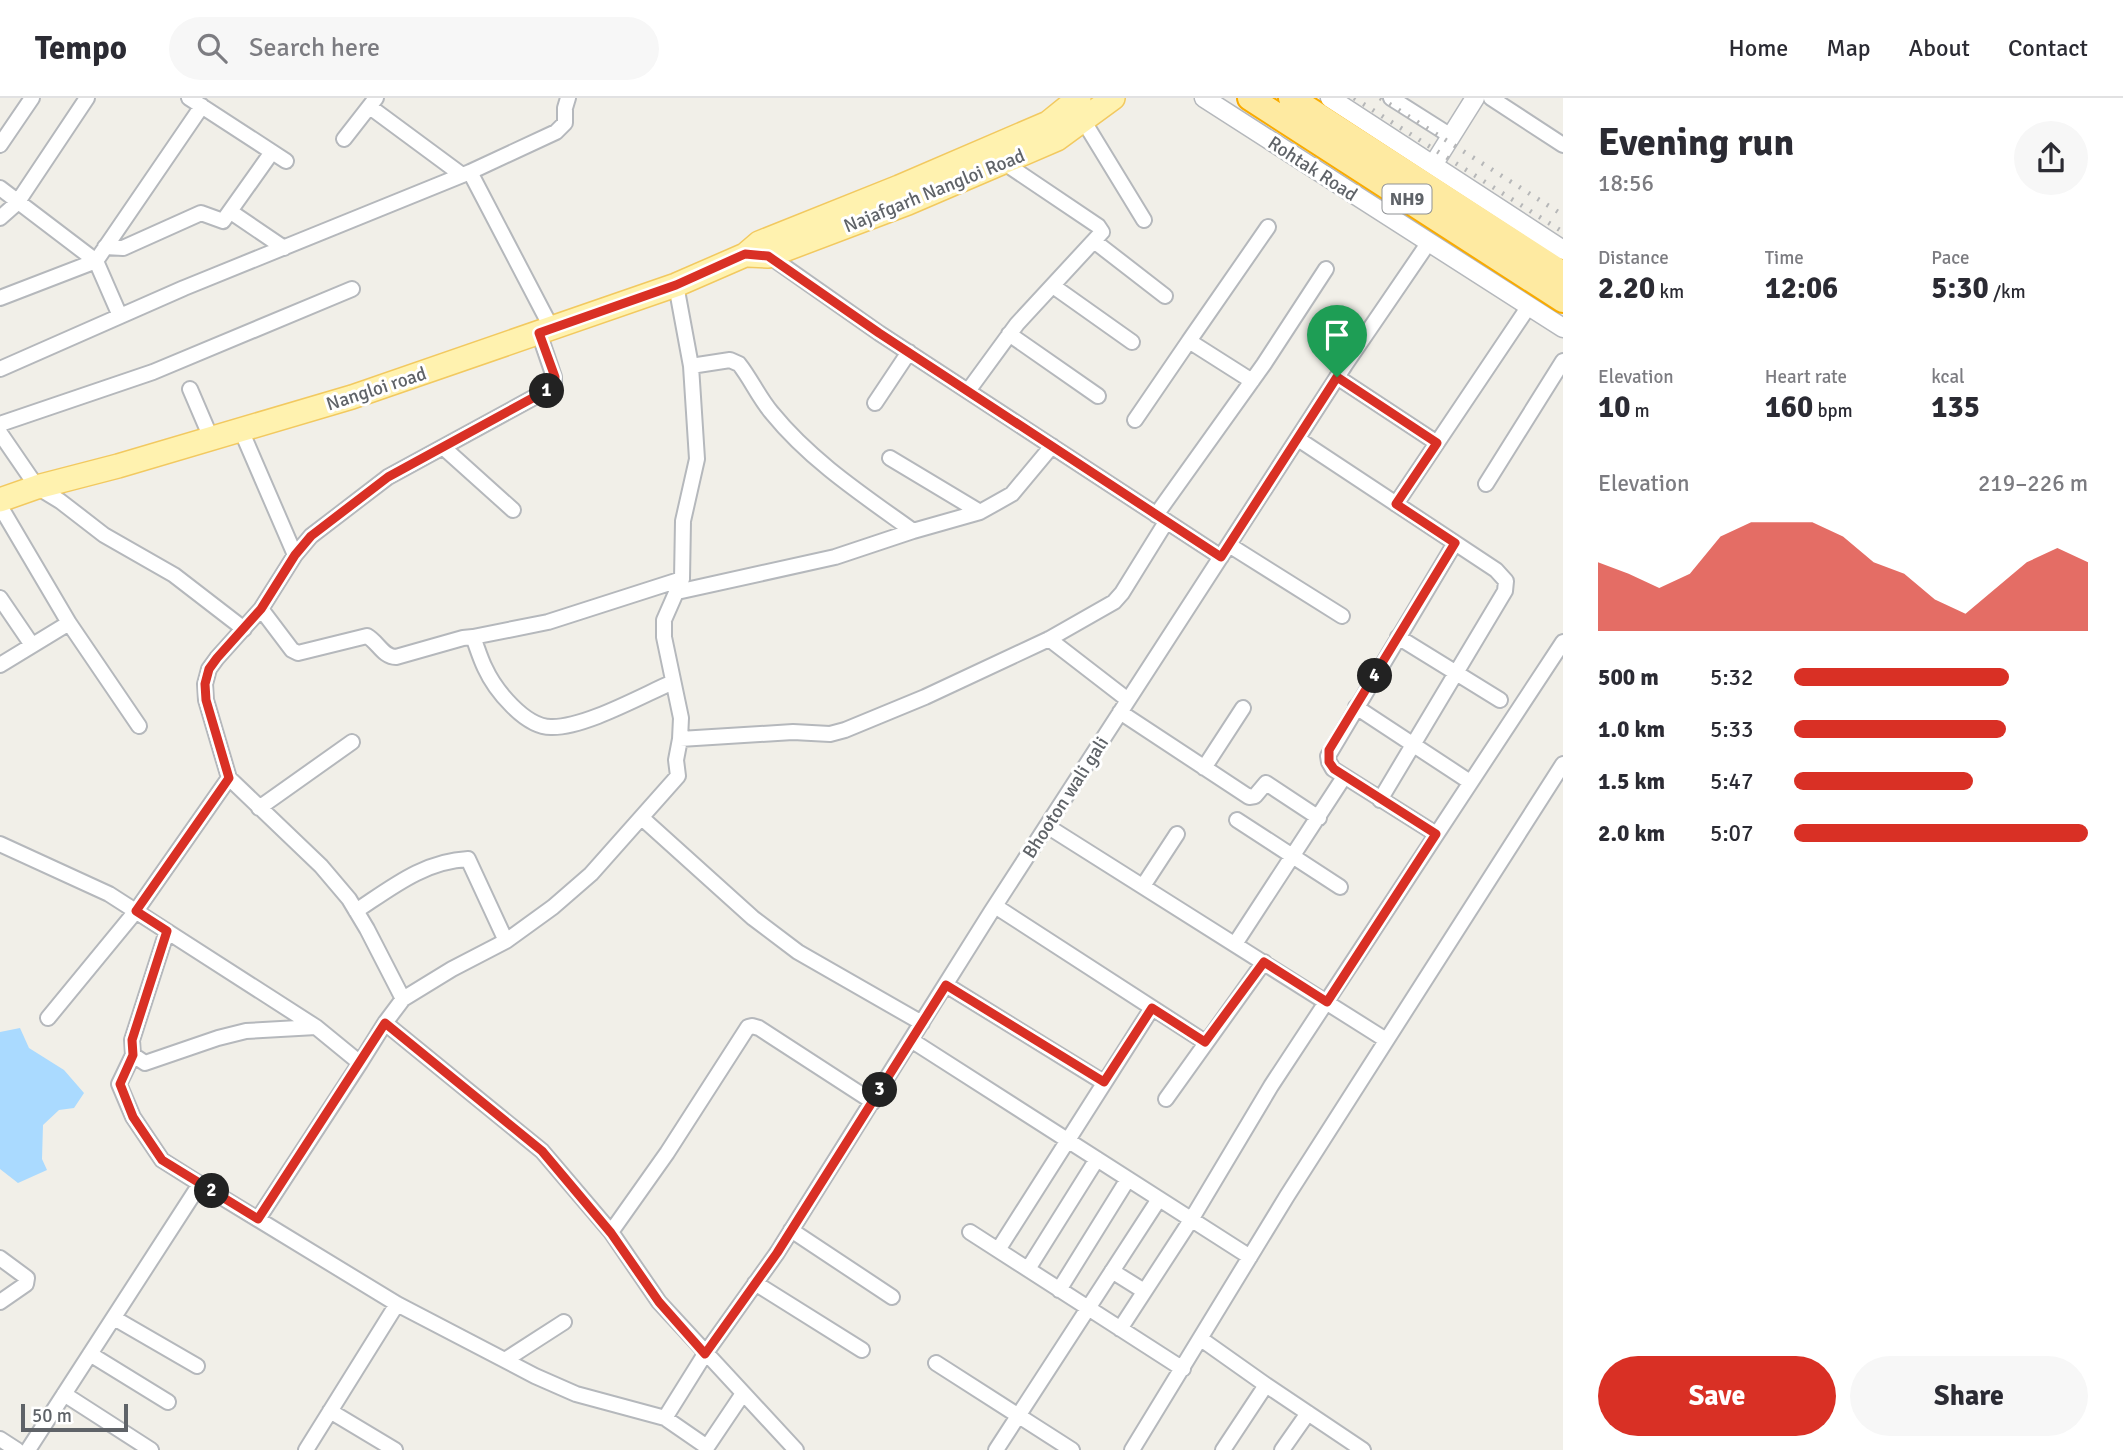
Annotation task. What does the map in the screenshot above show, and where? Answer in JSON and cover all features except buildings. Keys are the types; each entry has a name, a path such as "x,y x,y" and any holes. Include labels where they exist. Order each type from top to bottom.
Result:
{"highway":[{"name":"NH9","path":"1250,98 1563,300"},
{"name":"NH9","path":"1291,98 1563,274"}],"main road":[{"name":"Najafgarh Nangloi Road","path":"757,251 908,204 1058,139 1081,109 1113,98"},
{"path":"757,251 1081,109"},
{"name":"Nangloi road","path":"3,497 352,397 676,285 757,251"}],"street":[{"path":"0,145 32,98"},
{"path":"0,218 19,201 88,98"},
{"path":"189,98 286,160"},
{"path":"0,369 120,316 466,174 562,127 565,123 568,98"},
{"name":"Rohtak Road","path":"1204,98 1563,328"},
{"path":"1330,98 1563,250"},
{"path":"1391,98 1451,136"},
{"path":"1433,165 1475,98"},
{"path":"1492,98 1563,145"},
{"path":"344,139 373,102 466,174 546,331 555,377 554,385 388,477 311,536 295,555 261,609 209,669 205,684 206,700 229,778 321,866 356,911 403,999"},
{"path":"0,298 96,261 202,106"},
{"path":"1081,109 1144,220"},
{"path":"105,247 123,248 201,213 221,221 225,219 272,152"},
{"path":"968,391 1009,334 1102,232 1098,226 1003,162"},
{"path":"0,188 96,261 120,316"},
{"path":"231,212 284,248"},
{"path":"1135,420 1268,228"},
{"path":"1094,241 1165,296"},
{"name":"Bhooton wali gali","path":"665,1418 705,1354 791,1230 1046,826 1337,377 1429,242"},
{"path":"757,251 1161,519 1342,616"},
{"path":"680,739 782,732 830,734 925,697 1049,639 1114,602 1122,593 1161,519 1326,270"},
{"path":"258,1219 403,999 506,941 553,907 591,874 678,776 676,760 681,718 664,637 664,620 679,585 683,521 696,459 691,366 676,285"},
{"path":"1052,286 1132,342"},
{"path":"0,424 153,372 352,289"},
{"path":"1396,504 1529,306"},
{"path":"1009,334 1098,396"},
{"path":"1189,341 1252,381"},
{"path":"875,403 909,352"},
{"path":"691,366 730,360 739,364 772,413 798,442 826,468 913,531"},
{"path":"1486,484 1563,361"},
{"path":"1337,377 1437,443"},
{"path":"190,389 211,438"},
{"path":"241,430 295,555"},
{"path":"0,433 37,487 104,535 174,575 244,629"},
{"path":"1297,439 1496,570 1506,582 1505,591 1380,800"},
{"path":"261,609 292,650 298,653 368,636 386,655 396,657 463,638 502,633 548,622 679,585 835,557 980,512 1012,494 1052,446"},
{"path":"444,448 513,510"},
{"path":"890,458 980,512"},
{"path":"3,497 69,623 139,726"},
{"path":"1436,834 1344,777 1334,769 1328,756 1455,543"},
{"path":"0,598 32,646"},
{"path":"0,665 69,623"},
{"path":"473,637 485,668 499,692 529,721 548,727 583,721 673,682"},
{"path":"1398,637 1500,700"},
{"path":"1049,639 1124,706 1204,768 1251,798 1264,783 1270,784 1319,818"},
{"path":"1120,1329 1191,1220 1270,1086 1563,642"},
{"path":"1356,707 1470,782"},
{"path":"1204,768 1243,708"},
{"path":"259,808 352,742"},
{"path":"1132,1450 1386,1040 1563,764"},
{"path":"1235,944 1344,777"},
{"path":"48,1018 136,911 229,778"},
{"path":"642,818 753,918 798,952 922,1023"},
{"path":"1237,820 1340,887"},
{"path":"1046,826 1386,1040"},
{"path":"1143,886 1177,834"},
{"path":"0,844 109,894 316,1027 360,1063"},
{"path":"356,911 417,871 432,865 468,859 506,941"},
{"path":"995,906 1205,1042"},
{"path":"167,931 132,1040 133,1055 120,1084 133,1117 162,1160 397,1304 576,1394 665,1418 706,1449 743,1395"},
{"path":"1167,1099 1264,962"},
{"path":"946,985 1104,1082"},
{"path":"998,1250 1152,1008"},
{"path":"385,1023 542,1151 611,1233 659,1302 790,1448"},
{"path":"133,1055 145,1063 246,1031 316,1027"},
{"path":"611,1233 667,1153 748,1027 759,1028 873,1102"},
{"path":"911,1040 1250,1257"},
{"path":"1028,1269 1097,1159"},
{"path":"1059,1290 1128,1179"},
{"path":"28,1450 200,1184"},
{"path":"1001,1448 1017,1415 1159,1199"},
{"path":"791,1230 892,1297"},
{"path":"970,1232 1182,1369"},
{"path":"0,1258 27,1279 26,1284 0,1302"},
{"path":"1112,1271 1144,1291"},
{"path":"755,1283 862,1350"},
{"path":"306,1450 397,1304"},
{"path":"114,1318 197,1366"},
{"path":"505,1360 564,1322"},
{"path":"1201,1339 1363,1450"},
{"path":"90,1354 168,1402"},
{"path":"936,1363 1072,1450"},
{"path":"1223,1450 1266,1385"},
{"path":"64,1394 151,1450"},
{"path":"330,1410 395,1450"},
{"path":"1282,1450 1308,1413"},
{"path":"0,1439 17,1450"}],"water":[{"path":"20,1028 29,1048 64,1070 84,1093 74,1108 59,1110 43,1125 42,1159 47,1170 18,1183 0,1169 0,1032"}],"railway":[{"path":"1354,98 1563,232"},
{"path":"1380,98 1563,215"}],"route":[{"path":"745,254 768,256 879,333 1221,557 1337,377 1437,443 1396,504 1455,543 1329,750 1329,762 1334,769 1436,834 1327,1002 1264,962 1205,1042 1152,1008 1104,1082 946,985 777,1253 705,1354 659,1302 611,1233 542,1151 385,1023 258,1219 162,1160 133,1117 120,1084 133,1055 132,1040 167,931 136,911 229,778 206,700 205,684 209,669 261,609 295,555 326,523 388,477 480,429 554,385 555,377 539,333 676,285 745,254"}]}
